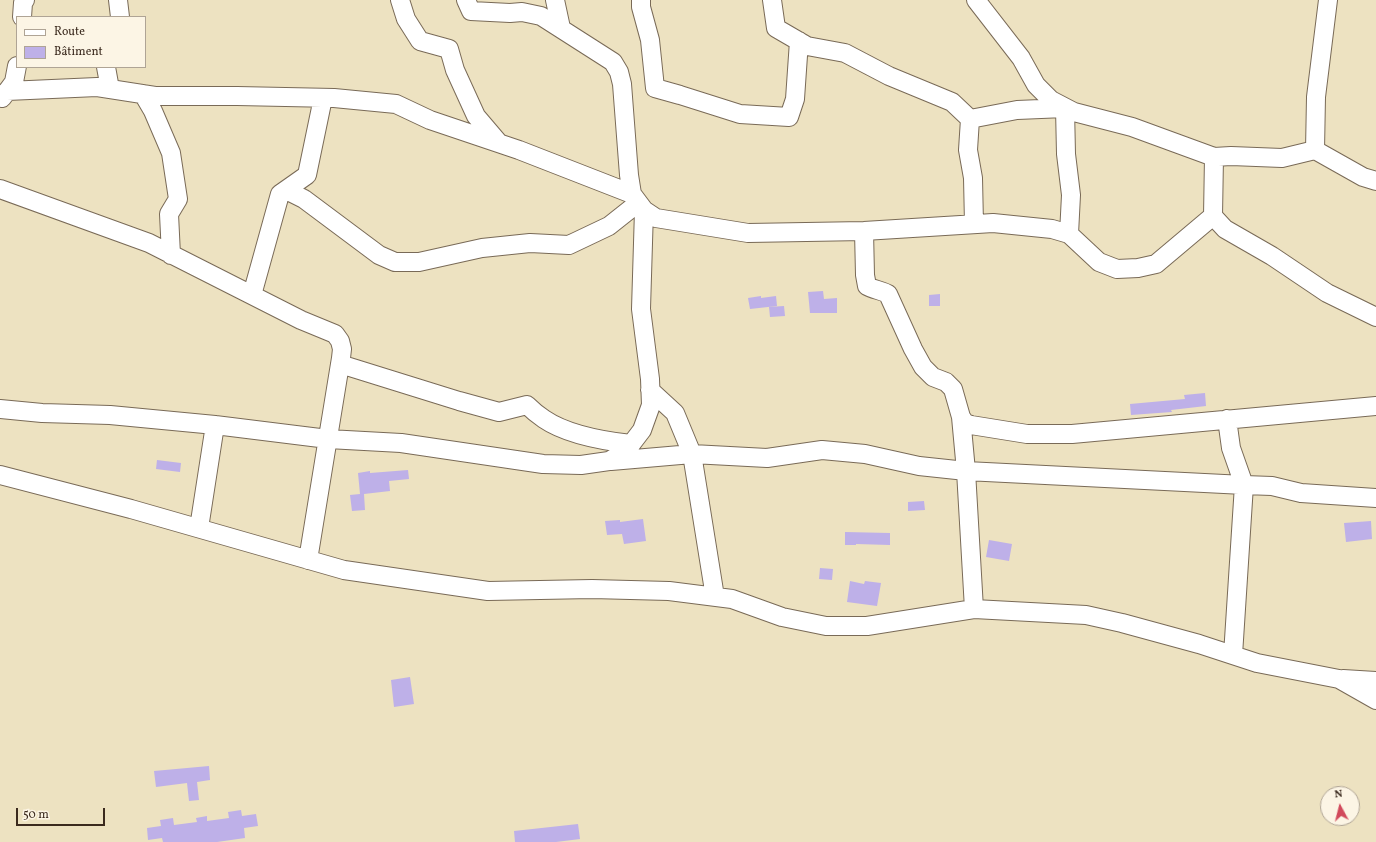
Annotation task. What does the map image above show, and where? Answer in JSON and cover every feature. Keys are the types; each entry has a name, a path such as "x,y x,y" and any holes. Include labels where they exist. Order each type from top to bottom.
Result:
{"street":[{"path":"118,0 120,16"},
{"path":"400,0 406,19 420,41 449,49 455,70 476,116 500,143"},
{"path":"466,0 471,11 510,13 522,12 541,16 613,62 620,72 629,175 638,202 641,308 651,406 642,430 626,450 609,461"},
{"path":"555,0 561,28"},
{"path":"641,0 641,7 650,40 655,88 740,114 790,117 795,99 799,41"},
{"path":"772,0 776,28 807,46 845,53 889,76 952,102 970,119"},
{"path":"976,0 1020,58 1036,85 1051,100 1065,108 1074,112 1132,127 1214,157 1230,156 1282,158 1315,150 1363,177 1376,181"},
{"path":"1315,150 1316,97 1328,0"},
{"path":"3,96 14,82 17,68"},
{"path":"106,68 110,89"},
{"path":"3,96 97,87 155,96 323,98 368,100 396,104 430,120 500,143 638,202 656,218 748,233 864,230 993,223 1052,229 1069,234 1099,262 1117,269 1138,268 1156,264 1213,216"},
{"path":"143,94 153,111 171,153 178,199 169,214 171,255"},
{"path":"252,295 280,194 307,175 323,98"},
{"path":"970,119 1017,110 1065,108"},
{"path":"1065,108 1066,154 1071,196 1069,234"},
{"path":"970,119 968,150 973,178 974,224"},
{"path":"1214,157 1213,216 1225,229 1272,256 1327,293 1376,317 1376,324"},
{"path":"0,189 149,243 301,320 335,334 340,341 342,348 308,560"},
{"path":"286,190 304,199 379,255 395,262 419,262 482,248 530,243 569,245 609,226 638,202"},
{"path":"864,230 865,275 867,286 873,289 882,290 888,294 923,367 933,377 946,382 953,389 961,417 966,471 974,609"},
{"path":"340,364 499,412 527,405 545,419 563,429 606,442 631,444"},
{"path":"650,390 675,413 692,454 715,597"},
{"path":"961,417 965,423 971,425 1027,434 1072,434 1376,406"},
{"path":"0,409 42,413 110,415 215,425 328,439 402,443 543,464 581,465 609,461 692,454 767,458 822,450 865,454 919,466 966,471 1272,486 1301,493 1376,498"},
{"path":"1227,419 1231,448 1244,485 1233,655"},
{"path":"198,528 215,425"},
{"path":"0,475 131,509 344,570 488,591 615,589 669,591 732,599 782,617 826,626 867,626 974,609 1086,615 1130,625 1199,644 1257,663 1339,679 1376,681"},
{"path":"1339,679 1376,700"}],"building":[{"path":"823,291 824,299 837,298 837,313 810,313 808,292"},
{"path":"940,294 940,306 929,306 929,295"},
{"path":"761,296 761,298 776,296 777,306 750,309 748,298"},
{"path":"784,306 785,316 770,317 769,307"},
{"path":"1205,393 1206,406 1171,410 1172,412 1131,415 1130,404 1185,399 1184,395"},
{"path":"157,460 181,463 180,472 156,469"},
{"path":"408,470 409,479 389,481 390,491 364,494 365,510 352,511 350,495 360,494 358,473 370,471 370,473"},
{"path":"924,501 925,510 908,511 908,502"},
{"path":"643,519 646,541 624,544 622,534 607,535 605,521 620,520 620,522"},
{"path":"1371,521 1372,539 1346,542 1344,523"},
{"path":"845,532 890,533 890,545 845,545"},
{"path":"989,540 1012,544 1009,561 986,557"},
{"path":"820,568 833,569 832,580 819,579"},
{"path":"850,581 864,584 865,581 881,583 877,606 847,602"},
{"path":"410,677 414,704 394,707 391,680"},
{"path":"209,766 210,780 197,782 199,800 189,801 187,783 156,787 154,771"},
{"path":"241,810 242,816 256,814 258,826 244,828 245,838 217,842 163,842 162,838 148,840 147,828 161,826 160,820 173,818 174,825 197,822 196,818 207,816 207,821 229,818 228,812"},
{"path":"578,824 580,839 556,842 515,842 514,831"}]}
